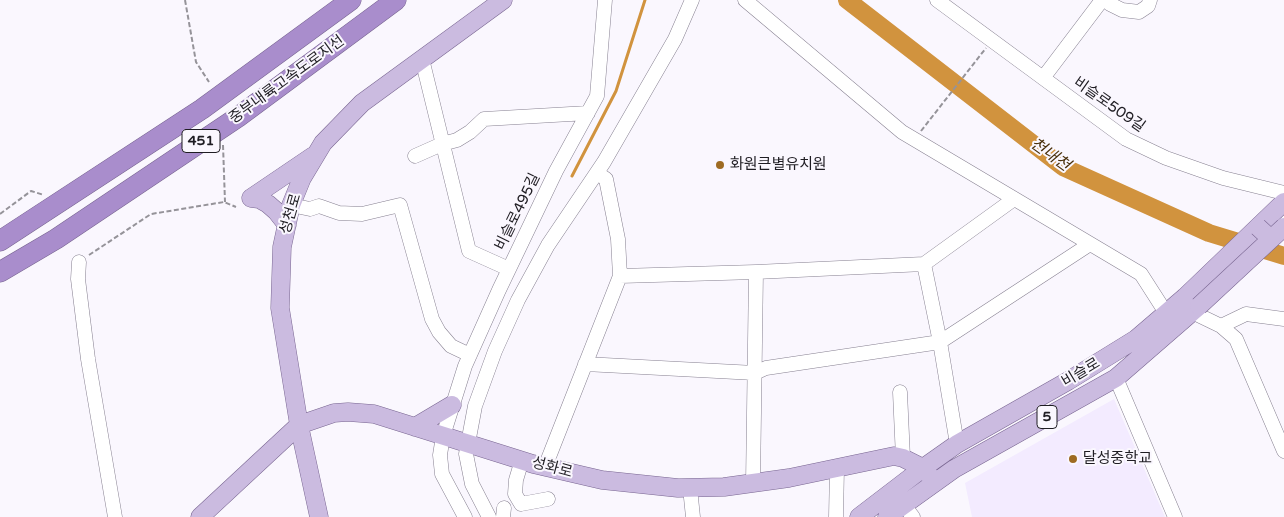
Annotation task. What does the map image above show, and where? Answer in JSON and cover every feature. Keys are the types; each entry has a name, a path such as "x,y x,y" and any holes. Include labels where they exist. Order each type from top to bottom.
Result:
{"highway":[{"name":"중부내륙고속도로지선","path":"0,241 202,109 351,0"},
{"name":"중부내륙고속도로지선","path":"0,272 56,239 238,117 396,0"}],"main road":[{"name":"성천로","path":"319,517 300,426 280,308 282,247 291,205 302,178 315,154 362,103 502,0"},
{"path":"243,202 315,154"},
{"path":"243,202 260,199 276,211 287,225"},
{"name":"비슬로","path":"870,514 923,468 957,444 990,427 1136,339 1166,313 1192,305 1282,201"},
{"path":"1258,227 1278,233"},
{"name":"비슬로","path":"887,517 908,510 935,482 975,457 1116,378 1192,305 1278,233"},
{"path":"414,427 452,405"},
{"name":"성화로","path":"202,516 300,426 334,414 348,412 374,414 545,467 602,480 690,488 724,487 789,478 894,456 903,458 923,468 935,482"},
{"path":"975,457 972,447 984,436 990,427"}],"street":[{"name":"비슬로495길","path":"466,517 442,474 440,455 443,436 470,354 556,171 597,96 605,0"},
{"path":"489,517 475,492 467,466 466,454 475,406 495,351 518,300 548,245 597,172 674,39 692,0"},
{"path":"745,0 902,132 1141,274 1166,313"},
{"name":"비슬로509길","path":"938,0 1126,139 1166,158 1282,201"},
{"path":"1043,78 1102,0"},
{"path":"1107,0 1110,4 1122,10 1139,12 1148,6 1150,0"},
{"path":"422,59 469,251 509,269"},
{"path":"416,156 442,144 457,140 470,132 484,119 588,113"},
{"path":"545,467 620,276 618,239 606,179 597,172"},
{"path":"620,276 924,264 1014,199"},
{"path":"291,205 310,209 319,206 339,213 362,214 400,205 432,319 451,346 470,354"},
{"path":"585,364 755,373 766,368 940,342 1090,244"},
{"path":"79,262 78,279 88,359 116,517"},
{"path":"924,264 940,342 957,444"},
{"path":"753,483 756,272"},
{"path":"1192,305 1236,339 1284,451"},
{"path":"1221,326 1246,314 1284,320"},
{"path":"1116,378 1174,517"},
{"path":"900,392 903,458"},
{"path":"522,460 514,494 521,504 548,499"},
{"path":"836,517 837,468"},
{"path":"690,488 694,517"},
{"path":"457,502 475,492"}],"path":[{"path":"185,0 196,62 209,82"},
{"path":"918,135 986,48"},
{"path":"223,145 224,202"},
{"path":"0,214 31,191"},
{"path":"79,262 151,214 224,202 243,202"}],"shaded area":[{"name":"달성중학교","path":"1114,399 1165,517 972,517 965,483"}],"waterway":[{"path":"572,176 616,91 645,0"},
{"name":"천내천","path":"847,0 1063,167 1209,233 1284,256"}],"place":[{"name":"화원큰별유치원","path":"720,165"},
{"name":"달성중학교","path":"1073,459"}]}
